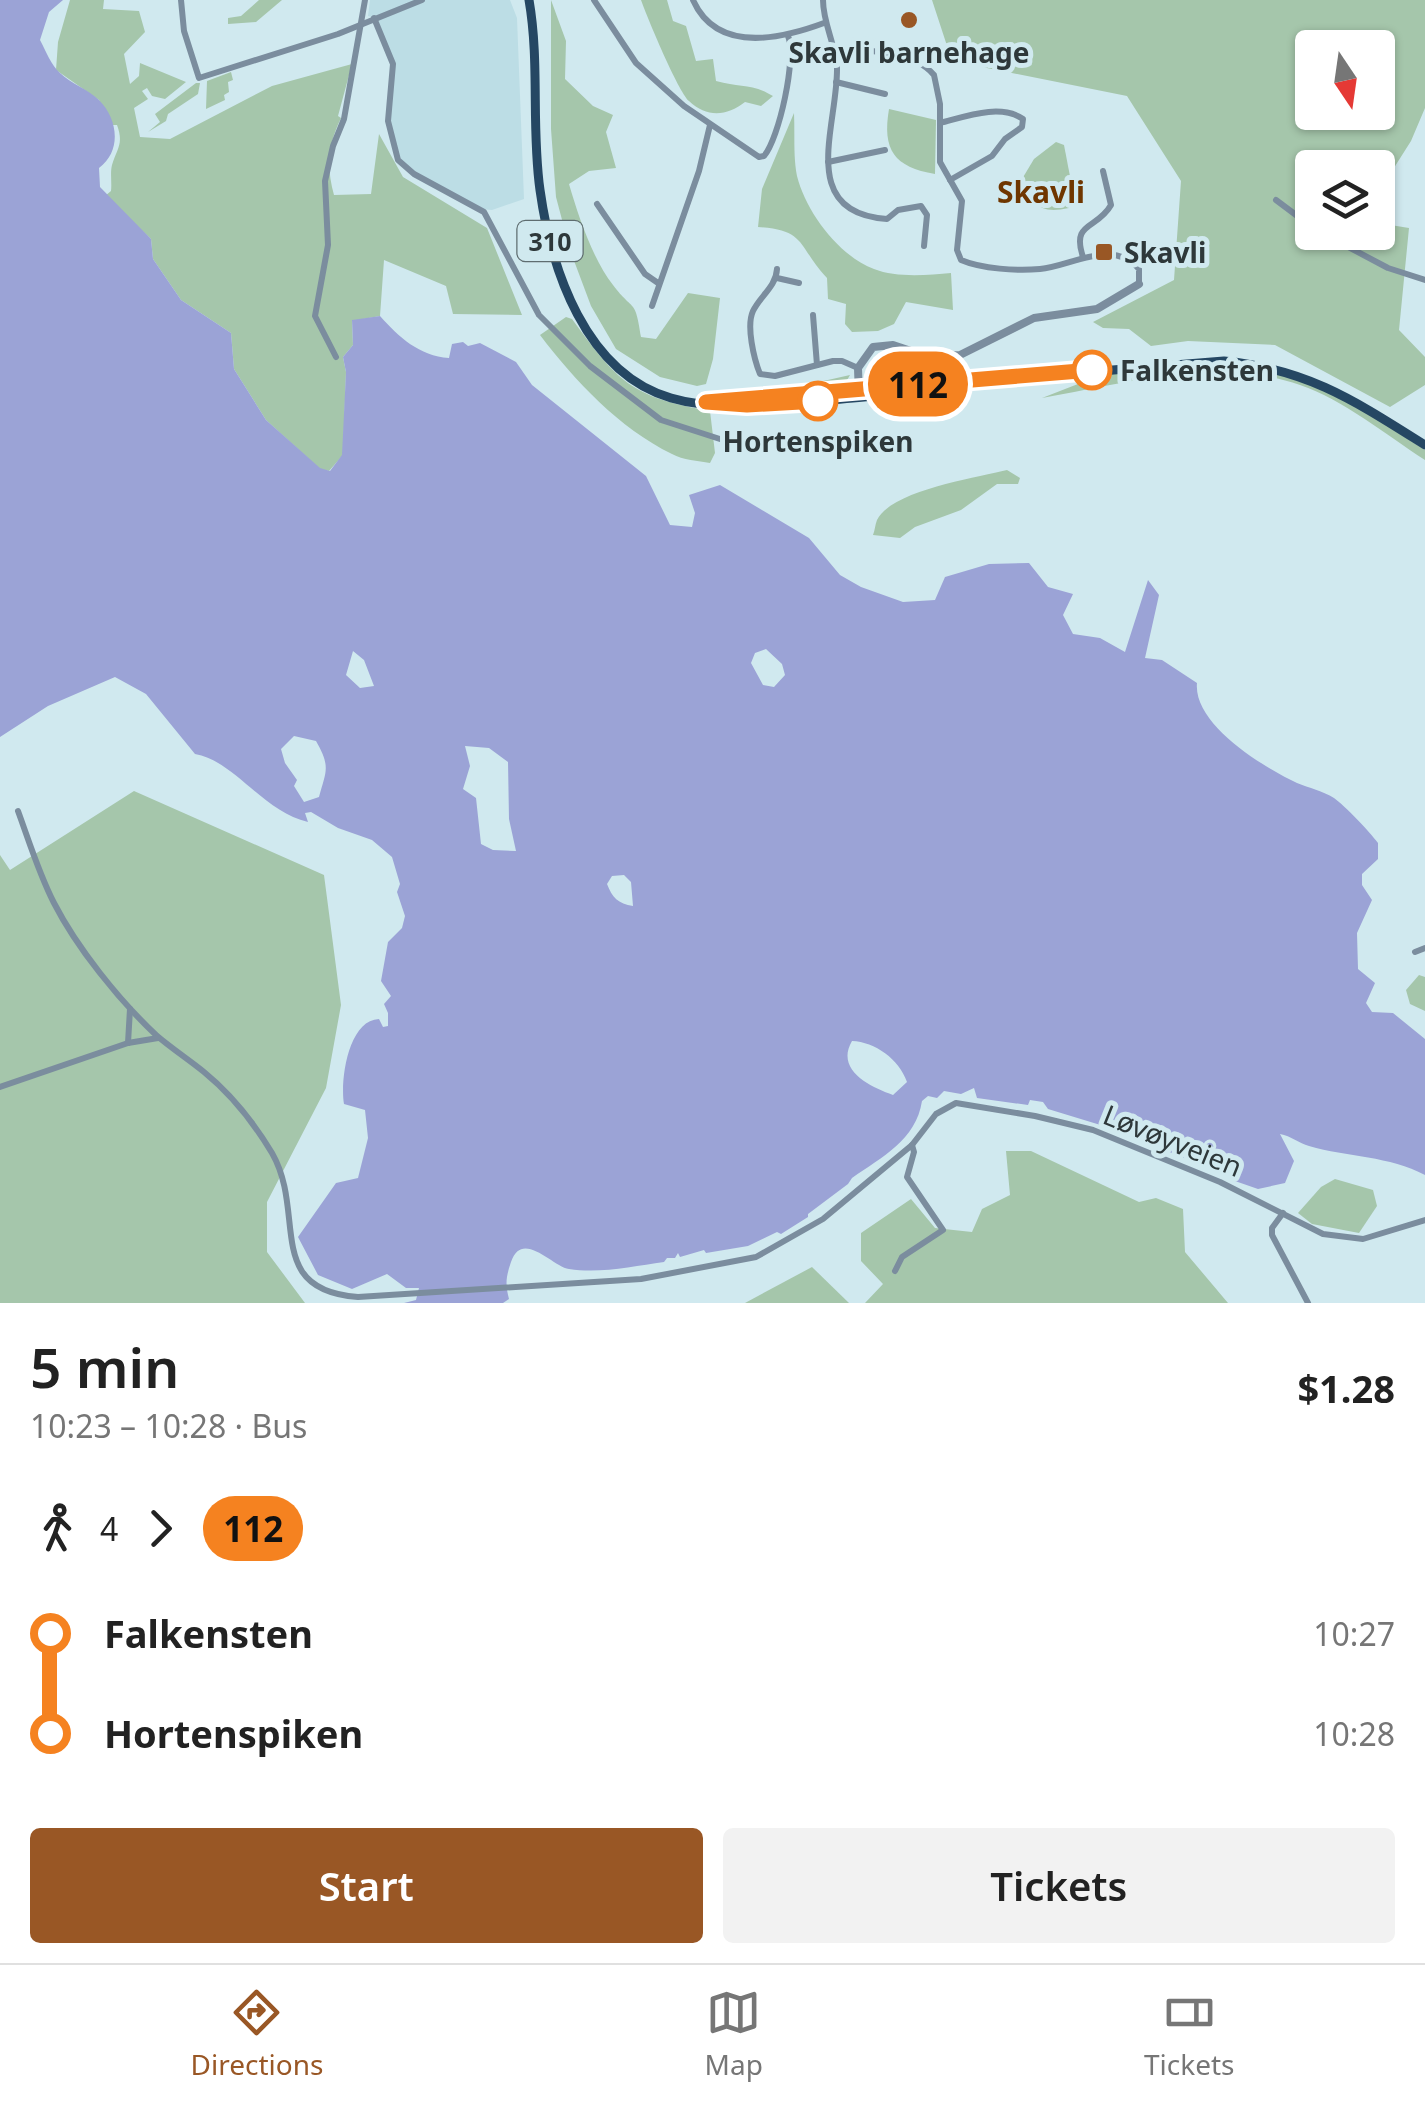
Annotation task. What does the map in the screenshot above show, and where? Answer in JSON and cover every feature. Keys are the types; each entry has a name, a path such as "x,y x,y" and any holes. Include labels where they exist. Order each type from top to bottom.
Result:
{"main road":[{"name":"310","path":"529,0 536,54 539,187 563,283 585,328 616,366 658,394 760,405 1196,362 1253,364 1323,385 1425,445"}],"street":[{"path":"181,0 184,32 199,78 422,0"},
{"path":"336,357 315,316 328,245 324,182 344,119 365,0"},
{"path":"594,0 636,63 710,125 759,156 767,153 787,82 792,50 788,36"},
{"path":"693,0 702,16 727,34 754,38 788,36 824,23"},
{"path":"823,0 824,23 835,54 828,162 836,193 854,213 886,219 898,210 921,206 926,215 924,246"},
{"path":"374,18 394,64 388,121 398,160 414,174 480,208 539,315 590,366 661,420 723,440"},
{"path":"835,54 868,50 928,68 937,82 940,162 962,201 957,250 961,260 1003,268 1040,269 1083,257 1121,256 1139,269 1140,284 1097,309 1034,318 960,355 928,356 880,345 868,353 858,368 859,393"},
{"path":"836,82 885,94"},
{"path":"940,122 985,112 1014,114 1021,116 1024,123 992,156 950,180"},
{"path":"652,306 696,180 710,125"},
{"path":"828,162 885,150"},
{"path":"1083,257 1078,242 1080,233 1111,205 1103,171"},
{"path":"1276,200 1295,214"},
{"path":"596,204 644,274 658,283"},
{"path":"1354,250 1388,268 1425,280"},
{"path":"799,283 777,274 752,317 758,370 774,376 842,361 858,368"},
{"path":"813,315 817,365"},
{"name":"Løvøyveien","path":"18,811 54,904 130,1008 217,1084 251,1122 272,1154 288,1199 294,1254 300,1271 308,1282 335,1295 642,1279 756,1257 823,1219 912,1144 936,1114 956,1104 1093,1130 1220,1182 1322,1234 1347,1239 1380,1235 1425,1220"},
{"path":"1414,952 1425,948"},
{"path":"128,1043 130,1008"},
{"path":"0,1087 128,1043 159,1037"},
{"path":"895,1271 902,1257 943,1230 907,1177 914,1152 912,1144"},
{"path":"1283,1214 1272,1228 1272,1235 1308,1303"}],"shaded area":[{"path":"370,0 510,0 517,18 524,199 492,210 481,209 404,167 389,131 393,64 375,18 368,16"}],"green space":[{"path":"70,0 104,0 103,9 139,11 145,32 124,54 130,84 139,76 140,63 186,82 165,99 152,96 147,88 142,91 148,99 134,108 140,137 170,139 272,86 352,64 330,156 334,195 371,194 379,134 403,177 487,228 522,315 453,314 446,286 384,260 380,316 352,321 353,345 343,357 343,455 329,471 320,469 266,420 234,369 231,333 181,300 153,259 151,239 105,196 111,191 111,168 120,142 117,125 113,125 99,100 56,70 58,42"},
{"path":"259,0 282,0 256,22 228,24 228,18 241,16"},
{"path":"551,0 566,41 565,79 593,106 613,115 606,132 616,168 589,171 569,184 587,237 606,275 633,306 641,337 656,339 688,293 720,298 706,384 697,386 660,377 616,349 591,306 556,197 551,129"},
{"path":"641,0 667,0 673,21 686,26 696,61 713,59 716,81 752,87 773,96 761,106 745,102 724,112 703,110 689,101"},
{"path":"932,0 1425,0 1425,108 1411,141 1395,166 1395,150 1295,150 1295,250 1395,250 1395,226 1409,228 1399,330 1425,357 1425,385 1390,407 1275,345 1188,341 1151,346 1129,329 1103,328 1093,322 1174,280 1181,181 1127,96 952,61"},
{"path":"231,72 233,80 228,82 225,100 206,109 207,81"},
{"path":"200,83 198,94 148,132 160,122 155,114"},
{"path":"889,109 936,120 935,174 910,167 894,154 887,135"},
{"path":"794,113 797,176 808,204 826,231 848,254 874,269 902,275 951,273 953,310 906,302 894,324 878,331 852,332 845,324 846,304 828,299 827,278 800,242 785,232 758,227 762,189"},
{"path":"1056,142 1064,145 1073,192 1069,208 1051,210 1034,202 1022,179 1034,159"},
{"path":"566,317 629,383 662,400 710,411 715,453 710,463 681,458 653,443 616,417 583,386 540,335"},
{"path":"1211,364 1275,371 1313,384 1425,450 1425,460 1333,400 1300,385 1268,377 1236,373 1171,375 1042,398 1101,375"},
{"path":"1012,370 883,384 871,383 866,376 870,372 916,379"},
{"path":"850,375 831,389 787,392 788,389"},
{"path":"1007,470 1020,478 1018,484 997,484 961,510 915,527 900,538 873,535 877,520 899,501 936,487"},
{"path":"134,791 324,875 341,1005 326,1088 267,1202 267,1252 305,1303 0,1303 0,855 10,870"},
{"path":"1419,975 1425,977 1425,1011 1410,1004 1406,990"},
{"path":"1006,1151 1031,1151 1139,1202 1156,1198 1183,1209 1185,1252 1228,1303 865,1303 883,1284 861,1261 861,1233 911,1199 935,1228 972,1232 982,1209 1010,1195"},
{"path":"1335,1179 1373,1190 1377,1206 1359,1233 1312,1224 1298,1213 1321,1187"},
{"path":"812,1267 849,1303 745,1303"}],"water":[{"path":"0,0 63,0 49,12 40,40 57,70 95,96 110,116 114,144 99,168 100,187 151,239 153,259 181,300 231,333 234,369 266,420 320,468 330,471 342,455 346,372 343,357 353,345 352,320 380,316 402,338 428,354 449,358 452,344 480,343 516,362 532,385 646,476 670,525 692,527 695,513 689,495 720,485 809,538 840,575 903,602 935,600 945,577 989,564 1029,563 1048,587 1073,594 1063,615 1073,634 1100,638 1125,652 1148,580 1159,595 1145,658 1162,660 1197,683 1206,714 1233,742 1283,776 1334,798 1378,843 1378,859 1362,874 1362,885 1372,900 1357,933 1358,969 1375,983 1366,1003 1372,1012 1393,1013 1425,1039 1425,1175 1397,1164 1309,1146 1280,1134 1294,1161 1285,1183 1258,1189 1235,1181 1229,1172 1216,1166 1212,1169 1107,1127 1048,1109 1043,1102 1030,1100 1028,1105 977,1098 974,1088 961,1094 944,1091 937,1098 928,1096 922,1101 913,1127 896,1146 808,1217 781,1234 777,1232 748,1246 706,1253 704,1250 680,1257 678,1253 664,1262 593,1271 569,1269 538,1252 522,1249 511,1262 507,1280 509,1299 503,1303 404,1303 416,1300 419,1288 406,1288 387,1274 352,1289 318,1275 298,1237 336,1183 358,1178 368,1138 365,1110 344,1104 343,1081 348,1053 360,1029 379,1019 383,1027 388,1026 384,1004 391,996 381,981 388,942 402,928 405,916 392,857 372,840 338,828 311,812 305,813 308,822 277,808 223,766 195,754 146,694 115,677 48,706 0,737","holes":["766,649 782,664 785,675 774,687 763,685 751,663 755,653","353,651 364,660 374,686 360,688 346,675","294,736 316,741 326,769 319,797 304,802 294,786 297,780 281,749","465,746 489,748 508,762 509,819 516,851 493,850 481,844 476,798 463,789 470,766","624,875 631,882 633,906 616,899 607,884 612,876","852,1041 869,1045 892,1059 907,1082 893,1095 865,1082 848,1061"]}],"bus line":[{"name":"112","path":"818,401 747,405 706,402 1092,370"}],"place":[{"name":"Skavli barnehage","path":"909,20"},
{"name":"Skavli","path":"1104,252"},
{"name":"Falkensten","path":"1092,370"},
{"name":"Hortenspiken","path":"818,401"}],"district":[{"name":"Skavli","path":"1041,191"}]}
